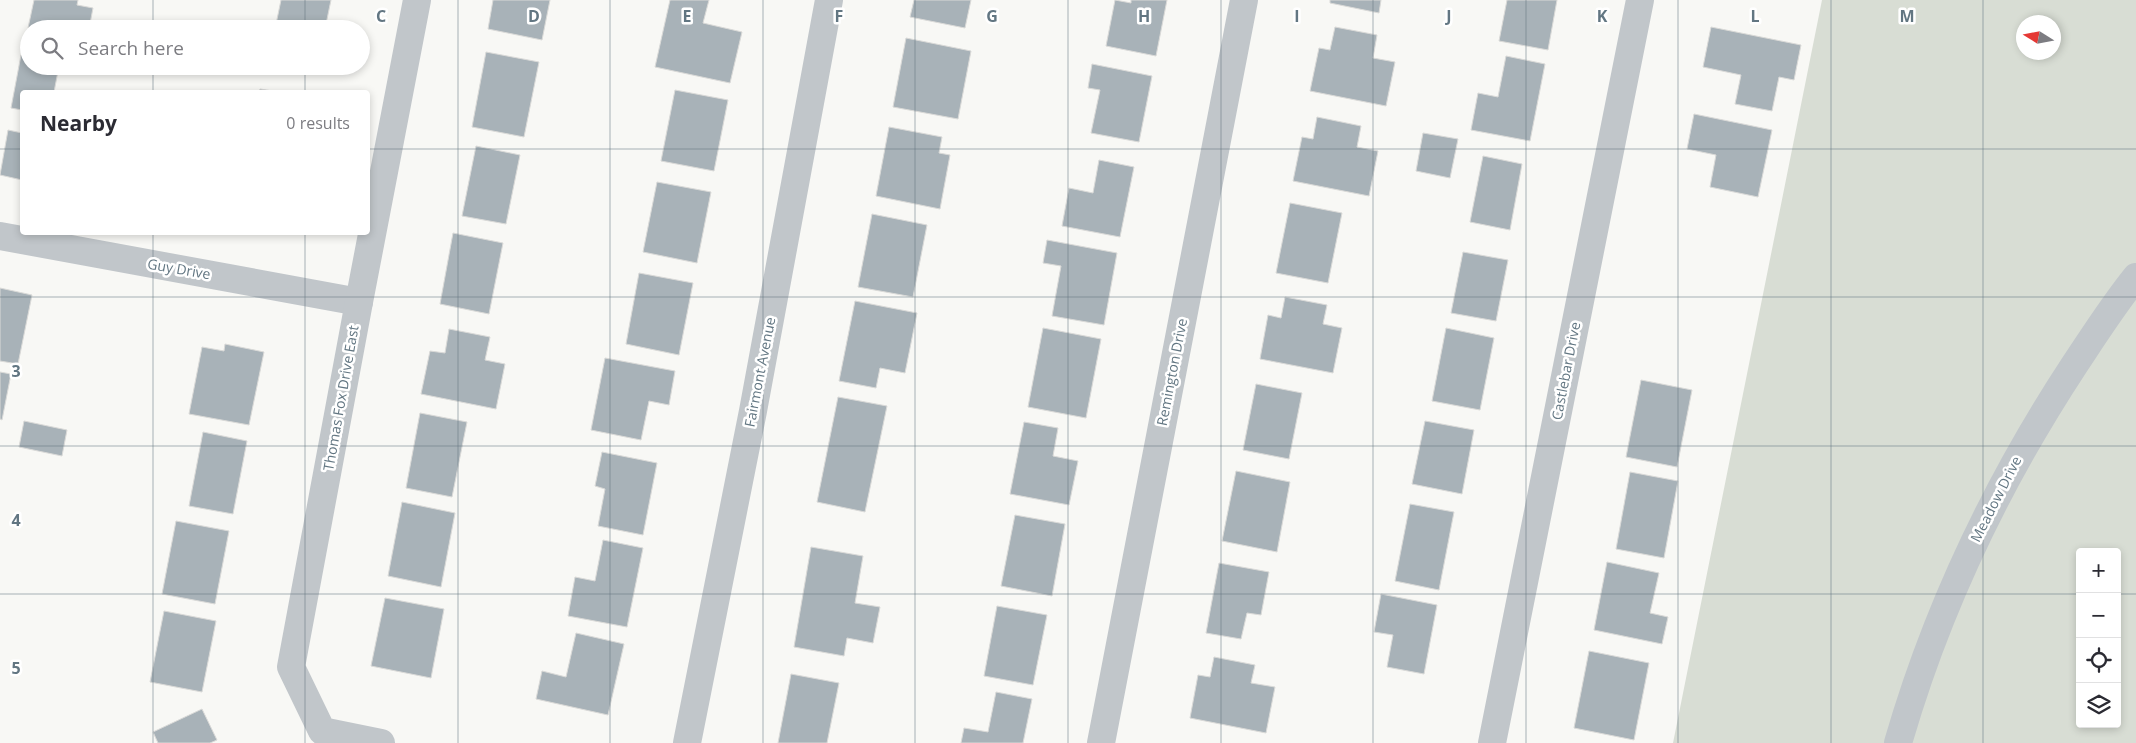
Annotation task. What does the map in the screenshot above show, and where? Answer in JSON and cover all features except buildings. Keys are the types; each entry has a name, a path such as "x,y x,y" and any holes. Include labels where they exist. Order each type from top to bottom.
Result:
{"street":[{"name":"Thomas Fox Drive East","path":"381,743 322,731 291,667 418,0"},
{"name":"Fairmont Avenue","path":"687,743 754,401 829,0"},
{"name":"Remington Drive","path":"1101,743 1244,0"},
{"name":"Castlebar Drive","path":"1492,743 1640,0"},
{"name":"Guy Drive","path":"0,236 359,302"},
{"name":"Meadow Drive","path":"1898,743 1910,700 1954,583 1997,494 2041,416 2120,297 2136,277"}],"shaded area":[{"path":"1822,0 2136,0 2136,743 1673,743"}]}
